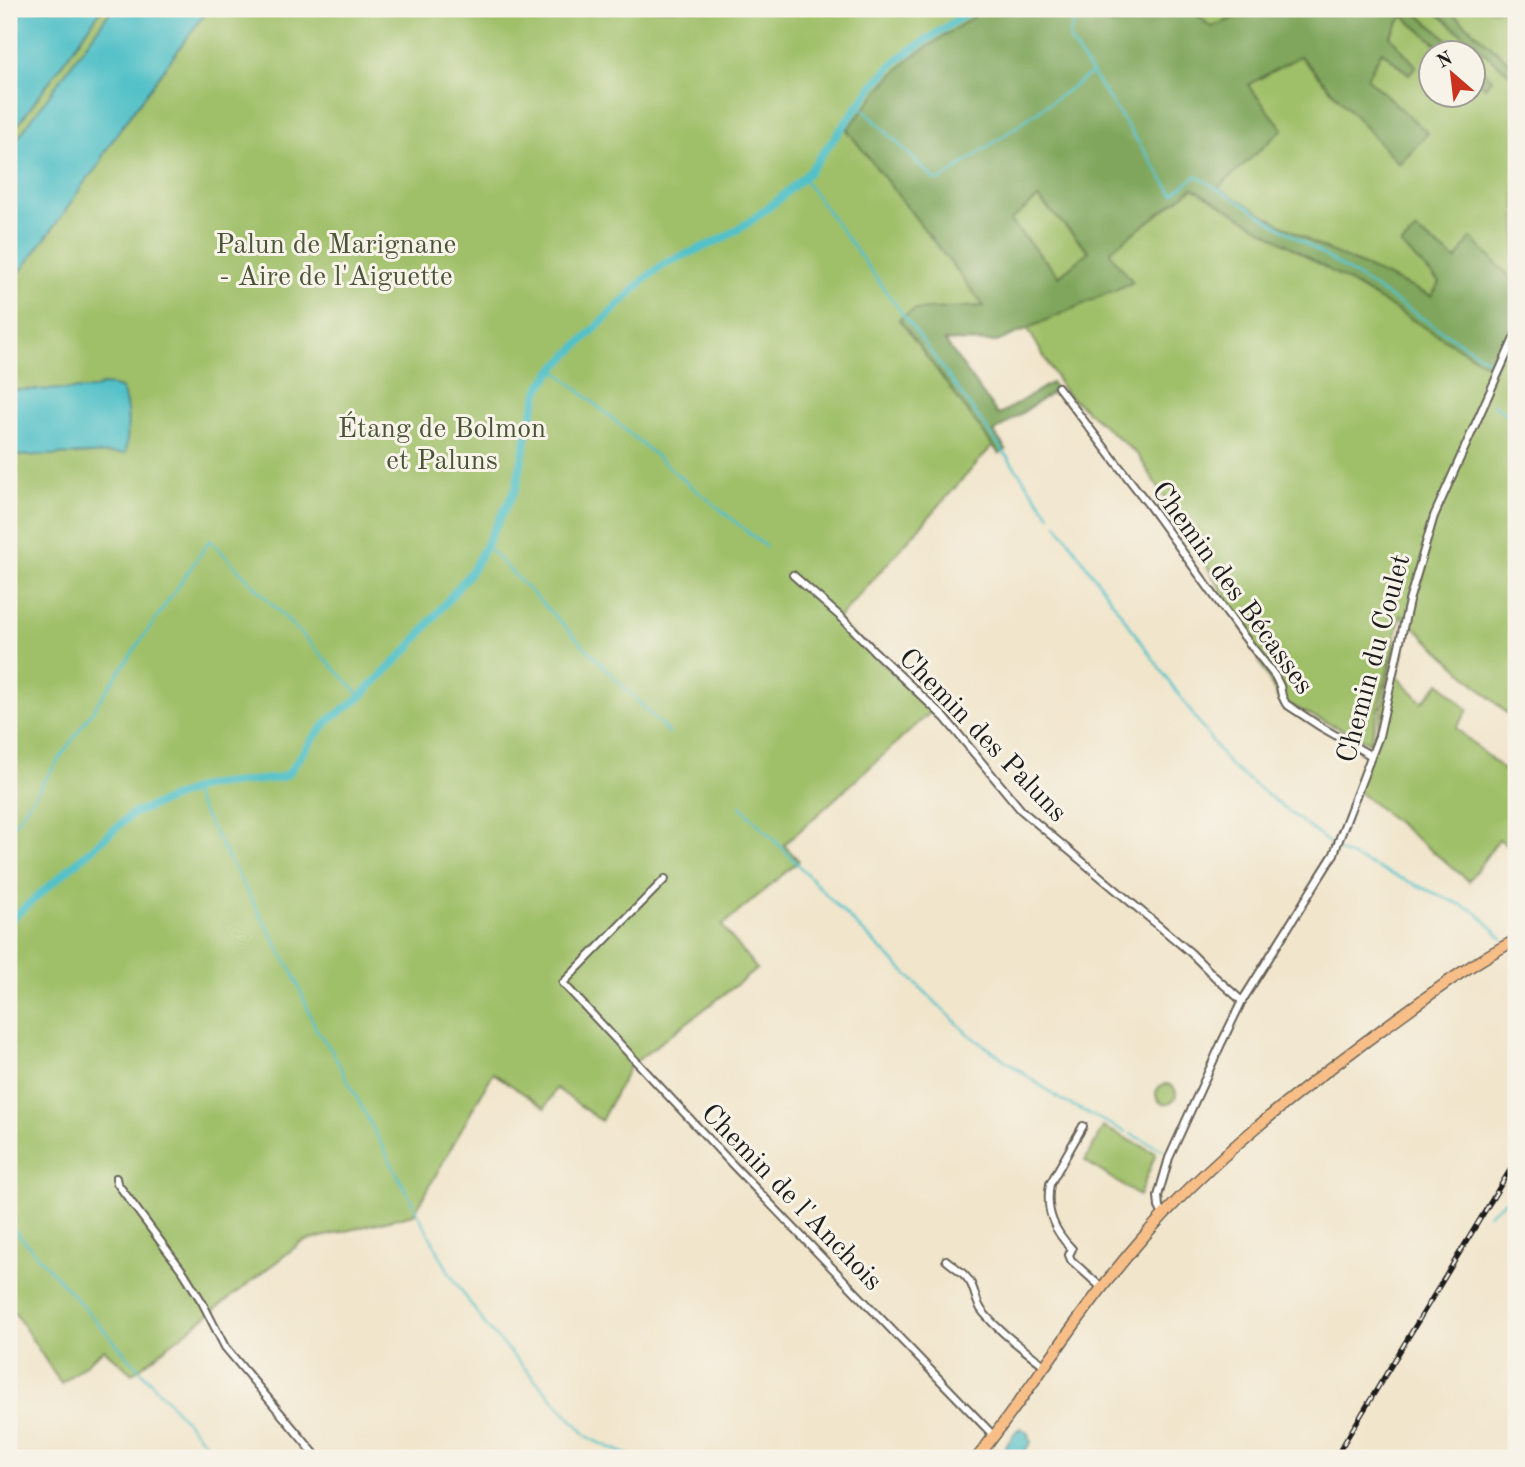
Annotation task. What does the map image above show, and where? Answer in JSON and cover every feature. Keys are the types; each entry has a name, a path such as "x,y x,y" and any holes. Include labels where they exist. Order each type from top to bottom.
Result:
{"main road":[{"path":"977,1458 1102,1288 1163,1215 1252,1131 1302,1090 1462,972 1516,940"}],"street":[{"name":"Chemin du Coulet","path":"1163,1215 1158,1196 1169,1158 1220,1044 1242,1001 1334,854 1379,736 1409,601 1434,516 1516,334"},
{"name":"Chemin des Bécasses","path":"1058,387 1275,676 1286,704 1370,755"},
{"name":"Chemin des Paluns","path":"793,575 843,619 945,718 1021,810 1191,953 1242,1001"},
{"name":"Chemin de l'Anchois","path":"665,879 563,983 733,1165 994,1436"},
{"path":"1083,1126 1050,1184 1049,1206 1057,1232 1072,1249 1069,1255 1071,1260 1102,1288"},
{"path":"116,1178 184,1273 202,1301 225,1347 318,1458"},
{"path":"946,1260 968,1278 977,1303 987,1316 1045,1366"}],"green space":[{"name":"Étang de Bolmon et Paluns","path":"9,9 1516,9 1516,722 1401,615 1370,743 1279,700 1231,605 1138,455 1064,391 1028,329 929,339 995,443 837,620 933,710 784,845 799,861 722,926 757,969 630,1066 601,1121 556,1088 545,1108 493,1073 414,1214 302,1242 132,1374 104,1349 61,1384 15,1313 9,1317"},
{"path":"985,9 1055,9 1111,25 1137,18 1150,9 1192,9 1211,27 1244,14 1247,9 1421,9 1418,14 1446,38 1429,38 1403,16 1390,36 1416,66 1409,74 1382,51 1367,78 1428,133 1399,164 1300,56 1248,85 1283,129 1218,188 1319,246 1431,296 1440,283 1401,245 1416,230 1456,260 1471,238 1516,283 1516,323 1494,369 1193,188 1111,250 1111,255 1133,282 997,342 945,341 998,415 1051,383 1057,389 994,432 1006,450 999,454 899,319 914,310 984,306 847,130 883,85 909,59","holes":["1038,198 1089,251 1059,276 1010,221"]},
{"path":"1432,9 1448,9 1481,38 1467,38"},
{"path":"1486,42 1516,68 1511,75 1486,54"},
{"path":"1486,74 1492,79 1486,86"},
{"path":"1396,644 1404,651 1397,676 1422,702 1440,683 1468,710 1456,728 1516,781 1516,852 1499,839 1469,881 1354,788 1376,736"},
{"path":"1166,1084 1173,1087 1176,1094 1173,1101 1166,1104 1159,1101 1156,1094 1159,1087"},
{"path":"1103,1127 1156,1153 1139,1196 1085,1161"}],"water":[{"path":"9,9 102,9 9,137"},
{"path":"112,9 208,9 118,132 100,164 9,287 9,150"},
{"path":"102,385 122,389 128,429 126,453 9,456 9,390 93,389"},
{"path":"1021,1428 1029,1434 1031,1442 1020,1458 998,1458 1017,1430"}],"waterway":[{"path":"9,921 132,814 203,786 279,778 288,774 329,720 358,699 410,647 473,569 516,488 539,389 554,369 646,278 666,263 722,239 778,200 808,173 876,82 898,59 973,9"},
{"path":"1081,9 1070,33 1070,41 1173,194 1196,176 1497,366"},
{"path":"1083,9 1104,14 1137,9"},
{"path":"859,105 935,180 941,180 1092,73"},
{"path":"803,178 1050,515"},
{"path":"554,369 671,469"},
{"path":"1493,404 1516,422"},
{"path":"674,472 702,495"},
{"path":"705,497 766,547"},
{"path":"1057,524 1229,765 1333,846"},
{"path":"9,832 210,540 361,696"},
{"path":"485,545 669,733"},
{"path":"194,790 193,795 294,975 316,1029 332,1051 413,1204"},
{"path":"740,806 838,907 967,1033 1061,1100 1126,1132"},
{"path":"1339,851 1475,911 1503,939"},
{"path":"1513,948 1516,952"},
{"path":"1131,1134 1163,1150"},
{"path":"1488,1214 1516,1193"},
{"path":"415,1208 450,1274 486,1326 587,1436 635,1458"},
{"path":"9,1224 219,1458"}],"railway":[{"path":"1335,1458 1516,1160"}],"park label":[{"name":"Palun de Marignane - Aire de l'Aiguette","path":"336,259"}]}
